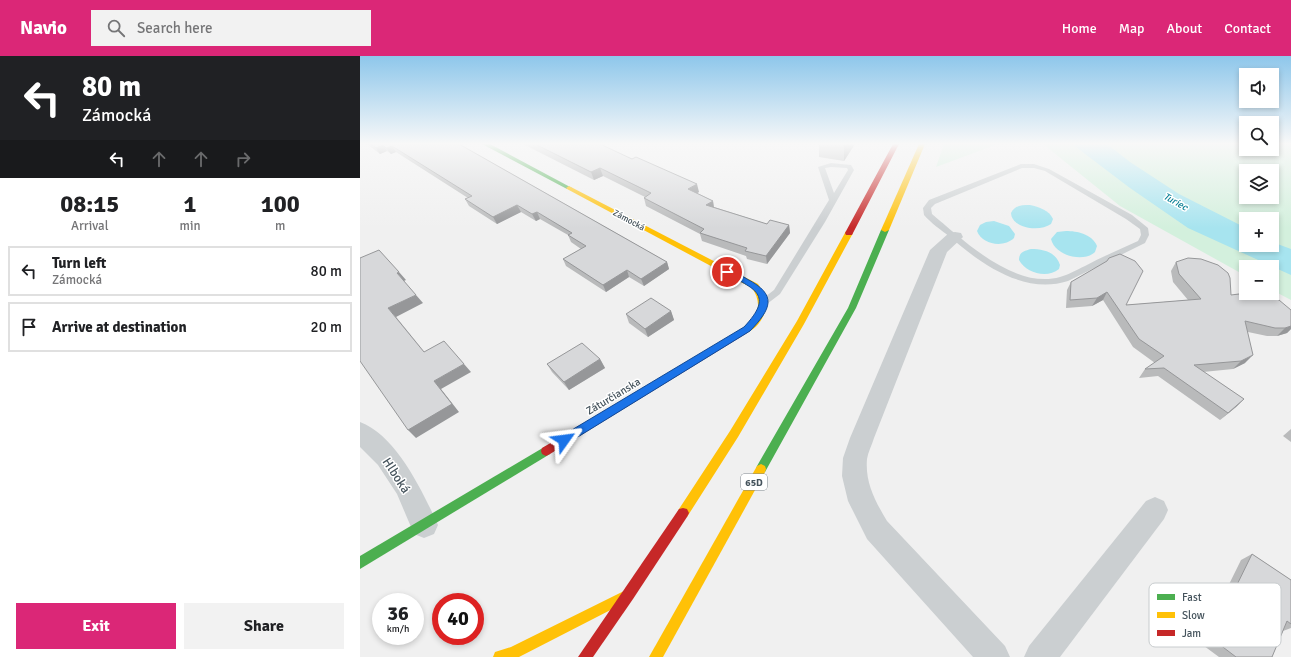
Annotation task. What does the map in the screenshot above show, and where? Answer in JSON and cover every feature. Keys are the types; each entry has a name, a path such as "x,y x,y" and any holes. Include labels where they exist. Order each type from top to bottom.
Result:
{"main road":[{"name":"Zámocká","path":"538,172 755,286 763,294 764,302"},
{"path":"585,657 629,594 734,434 800,322 881,172"},
{"name":"65D","path":"656,657 852,308 910,172"},
{"name":"Záturčianska","path":"360,563 747,329 759,316 764,302"},
{"path":"500,657 513,653 629,594"}],"street":[{"path":"955,237 939,250 862,438 855,458 855,476 861,501 877,530 994,657"},
{"path":"360,416 360,431"},
{"name":"Hlboká","path":"360,431 387,457 406,486 424,525"},
{"path":"1040,657 1155,510"}],"lane":[{"path":"823,172 833,200"},
{"path":"764,302 777,292 850,172"},
{"path":"1006,172 932,202 928,208 928,215 955,237 1003,271 1018,278 1036,281 1058,281 1140,243 1145,235 1144,228 1129,217 1051,172"}],"green space":[{"path":"1078,172 1239,172 1239,204 1279,204 1279,172 1291,172 1291,300 1279,294 1279,260 1239,260 1239,272 1120,206"}],"water":[{"name":"Turiec","path":"1109,172 1145,172 1179,194 1239,224 1239,251 1188,228"},
{"path":"1030,205 1049,213 1053,219 1051,224 1040,228 1027,228 1016,223 1011,213 1013,210 1019,206"},
{"path":"994,221 1009,226 1015,234 1014,238 1005,243 999,244 994,244 983,239 977,231 980,225 986,222"},
{"path":"1066,231 1088,236 1097,246 1095,252 1084,257 1077,257 1070,256 1058,250 1051,239 1057,232"},
{"path":"1279,245 1291,249 1291,275 1279,270 1279,260 1258,260 1241,252 1279,252"},
{"path":"1031,249 1052,254 1060,265 1059,269 1049,274 1043,274 1032,271 1022,265 1019,260 1020,255 1022,252"}],"building":[{"path":"434,172 508,172 667,262 641,279 627,270 603,285 563,259 586,246 568,235 572,233 537,212 532,214 517,205 493,217 465,199 472,196"},
{"path":"608,172 670,172 697,184 688,189 713,201 706,205 767,224 770,220 789,225 766,256 745,251 747,248 700,233 704,229 644,198 651,193"},
{"path":"379,250 399,272 397,273 416,295 388,308 424,352 444,341 464,364 434,381 452,404 408,430 360,361 360,258"},
{"path":"1120,254 1135,261 1143,271 1126,305 1201,299 1179,274 1176,262 1188,258 1201,259 1218,265 1228,273 1230,278 1231,295 1239,294 1239,300 1279,300 1291,310 1291,326 1285,328 1275,328 1245,321 1253,355 1241,361 1194,365 1244,399 1228,413 1164,368 1145,369 1164,356 1139,339 1107,292 1097,298 1070,300 1071,282 1107,261 1109,258"},
{"path":"651,298 671,311 645,329 626,314"},
{"path":"582,343 600,359 564,382 547,364"},
{"path":"1252,554 1291,580 1291,624 1287,621 1281,635 1281,583 1238,583"},
{"path":"1223,647 1276,647 1272,657 1236,657"}],"traffic: fast":[{"path":"539,172 569,188"},
{"path":"761,469 852,308 885,230"},
{"path":"360,563 546,451"}],"traffic: slow":[{"path":"885,230 910,172"},
{"path":"569,188 755,286 762,299 762,311 755,322 744,331"},
{"path":"683,513 734,434 801,322 849,233"},
{"path":"656,657 761,469"},
{"path":"500,657 513,653 626,596"}],"traffic: jam":[{"path":"849,233 881,172"},
{"path":"546,451 744,331"},
{"path":"585,657 629,595 683,513"}],"route":[{"path":"564,440 747,329 759,316 764,302 763,294 755,286 727,272"}]}
